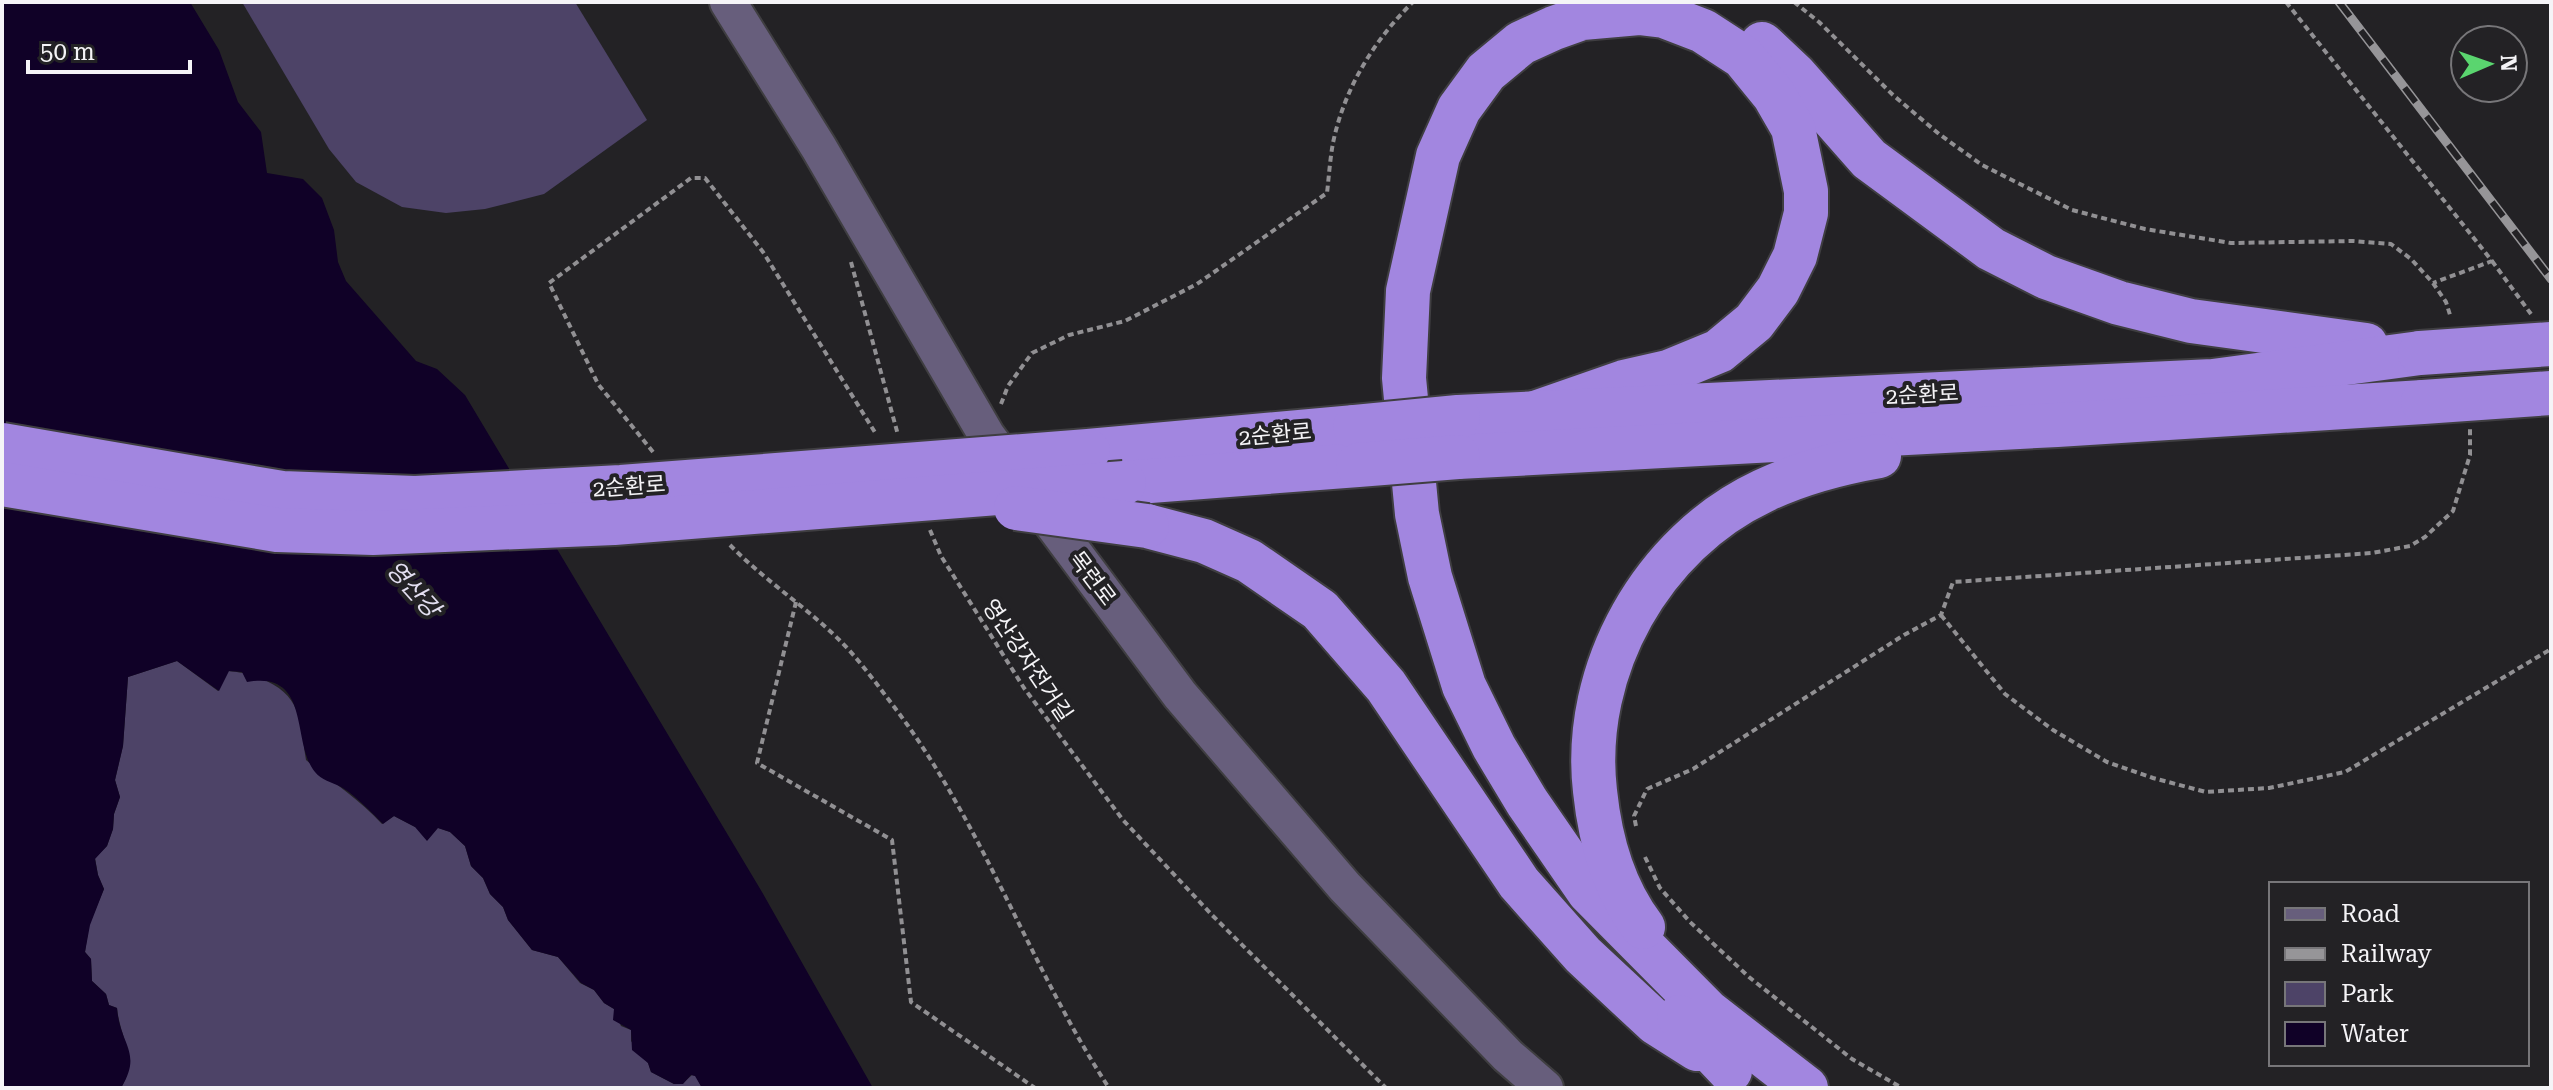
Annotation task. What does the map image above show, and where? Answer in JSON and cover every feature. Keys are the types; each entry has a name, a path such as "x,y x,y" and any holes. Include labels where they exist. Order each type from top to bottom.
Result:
{"highway":[{"path":"1563,2 1523,18 1472,51 1439,103 1419,150 1392,273 1388,354 1387,394 1406,560 1420,612 1447,689 1494,784 1539,856 1612,948 1742,1079"},
{"path":"1688,2 1759,40 1795,75 1869,159 1910,191 1991,249 2046,277 2119,303 2191,321 2420,353"},
{"path":"1535,413 1624,382 1668,372 1719,351 1754,322 1778,290 1795,256 1806,213 1806,191 1793,128 1774,95 1743,57 1703,31 1664,16 1639,13 1582,18 1521,43 1486,72 1459,109 1438,156 1408,291 1404,378 1417,514 1430,577 1464,686 1494,747 1527,802 1589,892 1708,1012 1806,1088"},
{"name":"2순환로","path":"1458,437 1535,413 2213,381 2420,353 2543,332"},
{"name":"2순환로","path":"2,445 282,493 415,498 558,491 1088,451 1356,446 1458,437 2057,425 2551,393"},
{"path":"1708,1012 1630,910 1605,851 1591,758 1608,667 1629,621 1659,574 1680,550 1713,521 1761,492 1840,463 2057,425"},
{"name":"2순환로","path":"2,484 277,530 373,533 939,511 1356,446"},
{"path":"939,511 1147,526 1204,541 1249,561 1320,610 1386,686 1519,883 1583,955 1656,1023 1742,1079"}],"street":[{"name":"목련로","path":"728,2 819,148 987,436 1190,707 1345,887 1508,1056 1545,1088"}],"path":[{"path":"987,436 1008,386 1032,353 1069,335 1125,321 1197,284 1327,193 1333,141 1356,75 1394,21 1413,2"},
{"path":"1794,2 1939,134 1982,165 2072,210 2145,229 2231,243 2353,241 2391,244 2411,259 2433,283 2446,302 2452,319"},
{"path":"2286,2 2492,261 2543,332"},
{"path":"849,254 899,436"},
{"path":"2433,283 2492,261"},
{"path":"1636,829 1634,816 1647,789 1693,769 1904,635 1941,615 1953,582 2372,553 2410,546 2425,537 2453,511 2470,455 2469,422"},
{"name":"영산강자전거길","path":"939,511 941,556 1024,688 1123,820 1212,915 1386,1088"},
{"path":"796,602 757,763 892,840 911,1002 1035,1088"},
{"path":"1941,615 2005,694 2053,730 2107,762 2206,792 2269,788 2345,772 2551,649"},
{"path":"1643,854 1660,888 1690,922 1749,977 1852,1059 1902,1088"}],"green space":[{"path":"242,2 575,2 647,120 544,194 485,209 446,213 402,207 356,182 329,149"},
{"path":"177,661 218,691 228,671 259,678 284,692 300,721 306,760 382,824 394,816 415,827 450,832 465,846 471,866 483,878 490,894 503,907 508,920 532,950 558,957 580,983 594,990 604,1003 614,1009 621,1026 631,1030 631,1041 651,1072 674,1084 682,1084 692,1075 696,1076 702,1088 121,1088 128,1058 117,1008 109,1005 106,994 92,981 91,959 85,952 89,925 104,889 95,858 107,846 120,797 115,780 123,746 128,677"}],"water":[{"name":"영산강","path":"2,2 190,2 219,50 238,102 261,132 267,173 303,179 322,198 334,230 338,262 346,281 416,361 437,369 465,395 762,892 873,1088 702,1088 695,1076 691,1075 683,1084 674,1084 651,1072 648,1063 632,1050 631,1030 613,1020 614,1009 604,1003 594,990 581,983 558,957 532,950 508,920 503,907 490,894 483,878 471,866 465,846 450,832 438,828 427,841 415,827 394,816 383,824 352,794 317,775 308,759 291,698 282,687 268,681 247,682 242,672 229,671 219,691 177,661 128,677 123,746 115,780 120,797 107,846 95,859 104,889 90,925 85,952 91,959 92,981 106,994 109,1005 117,1008 130,1057 127,1076 121,1088 2,1088"}],"railway":[{"path":"2339,2 2551,279"}]}
